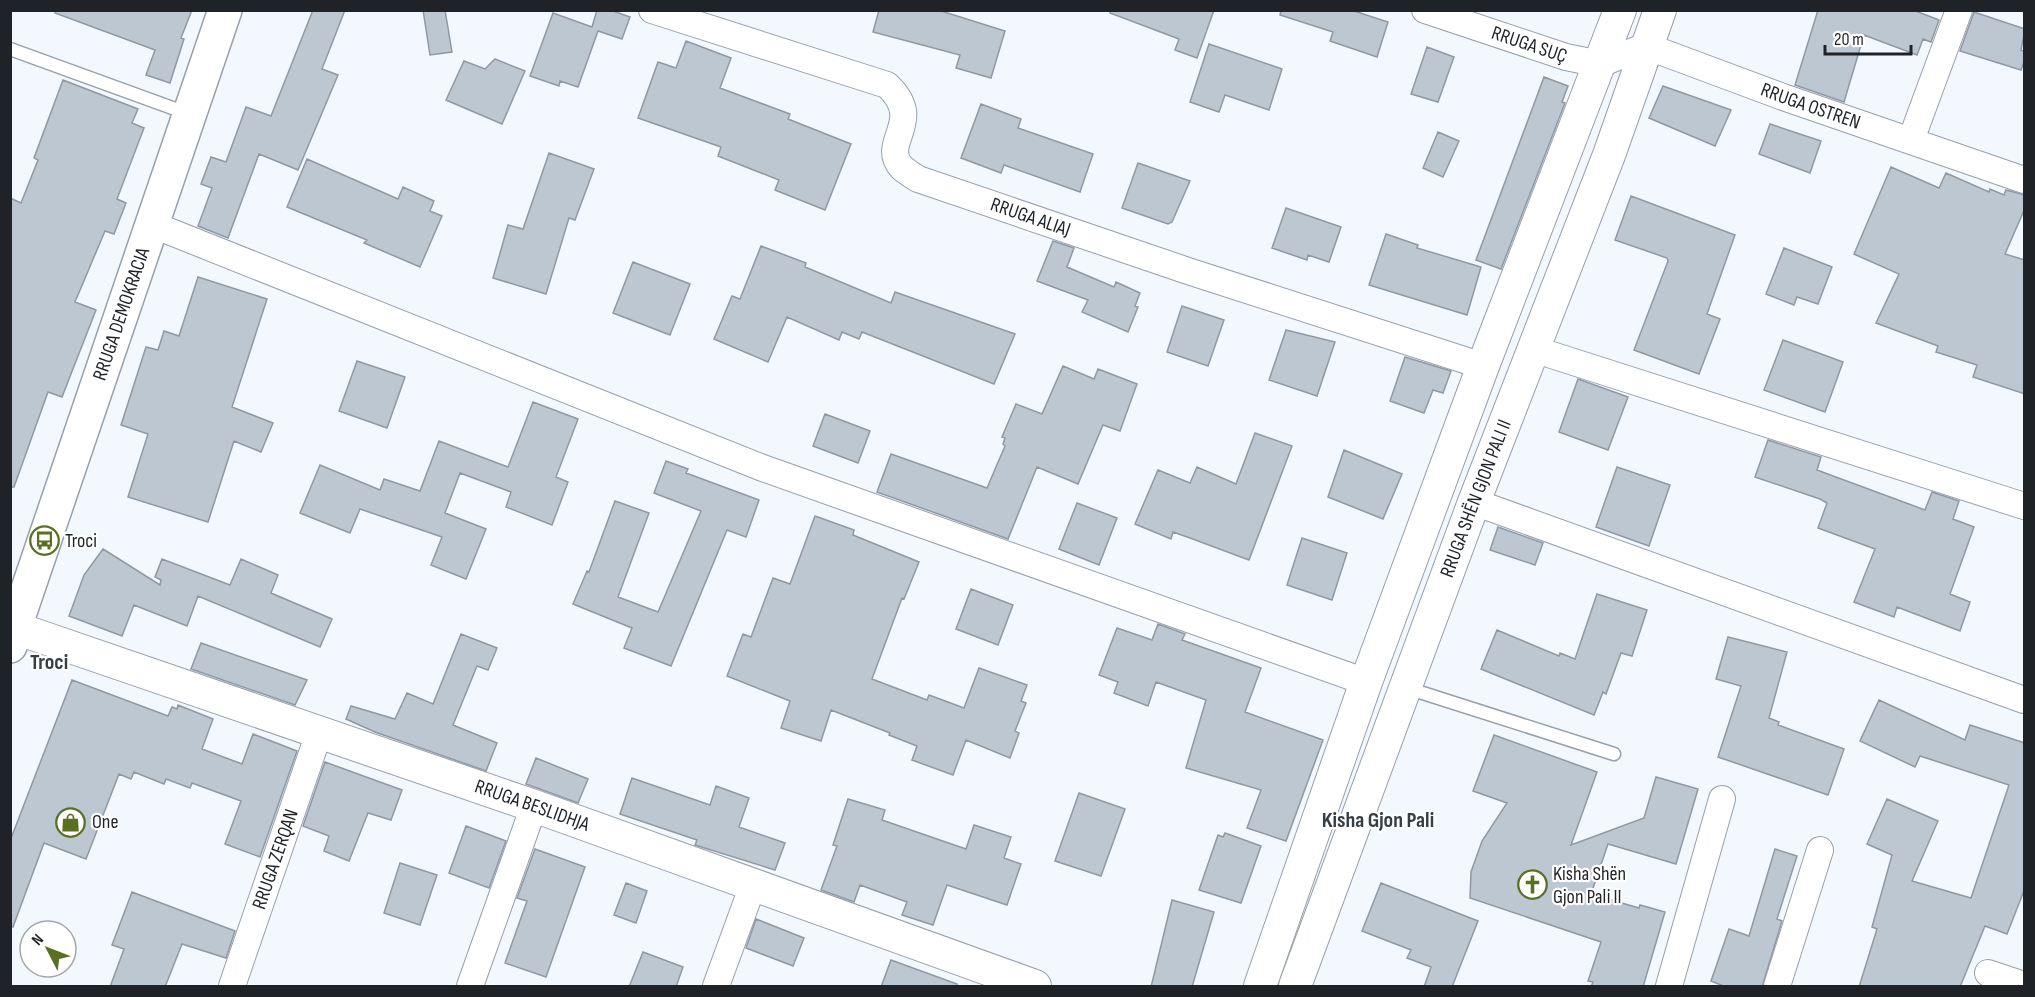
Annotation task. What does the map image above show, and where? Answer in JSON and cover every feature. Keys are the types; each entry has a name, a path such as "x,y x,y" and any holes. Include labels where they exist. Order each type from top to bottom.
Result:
{"main road":[{"name":"RRUGA DEMOKRACIA","path":"15,632 225,10"}],"street":[{"name":"RRUGA ALIAJ","path":"652,10 886,85 900,97 905,113 895,146 901,167 918,179 1188,271 1483,366"},
{"name":"RRUGA SUÇ","path":"1425,10 1566,57 1600,64"},
{"name":"RRUGA SHËN GJON PALI II","path":"1260,987 1366,682 1483,366 1620,10"},
{"name":"RRUGA SHËN GJON PALI II","path":"1295,987 1474,502 1609,155 1660,10"},
{"path":"1911,140 1959,10"},
{"path":"1600,64 1646,46"},
{"name":"RRUGA OSTREN","path":"1646,46 1782,97 2025,180"},
{"path":"151,225 760,467 1366,682"},
{"path":"1533,349 2025,506"},
{"path":"1474,502 2025,700"},
{"name":"RRUGA BESLIDHJA","path":"15,632 534,806 753,885 983,977 1035,987"},
{"name":"RRUGA ZERQAN","path":"232,987 320,733"},
{"path":"1669,987 1722,799"},
{"path":"470,987 534,806"},
{"path":"1777,987 1820,850"},
{"path":"716,987 753,885"},
{"path":"1988,973 2025,985"}],"lane":[{"path":"10,49 189,114"},
{"path":"1406,688 1614,754"}],"building":[{"path":"55,10 192,10 181,38 184,39 170,83 146,75 155,50 55,13"},
{"path":"313,10 345,10 322,69 338,75 298,170 259,154 228,238 198,226 212,188 201,184 211,157 226,162 246,107 271,116"},
{"path":"423,10 445,10 452,52 430,55"},
{"path":"597,10 610,10 630,17 622,39 598,31 578,87 560,81 559,86 530,76 553,13 592,27"},
{"path":"879,10 938,10 1005,31 991,78 956,68 960,55 873,32"},
{"path":"1110,10 1214,10 1197,58 1175,50 1179,39 1110,13"},
{"path":"1281,10 1351,10 1388,22 1377,57 1330,41 1333,32 1280,15"},
{"path":"1818,10 1913,10 1939,20 1931,42 1923,39 1917,55 1864,35 1844,102 1795,85"},
{"path":"1974,12 2025,29 2021,50 2025,52 2025,59 2021,70 1960,51"},
{"path":"686,41 731,58 720,88 790,114 788,119 851,144 825,210 775,190 779,180 718,156 721,147 638,118 658,62 676,68"},
{"path":"1209,44 1282,69 1269,110 1225,95 1219,112 1190,102"},
{"path":"1427,47 1454,57 1438,102 1411,94"},
{"path":"495,59 525,71 502,124 446,100 464,61 485,69"},
{"path":"1544,77 1568,86 1562,102 1565,103 1501,269 1476,260"},
{"path":"63,80 138,109 132,123 144,128 117,199 126,203 114,234 105,231 75,302 96,310 62,397 48,392 14,487 10,487 10,198 21,203 38,160 34,158"},
{"path":"1663,86 1731,110 1715,146 1649,118"},
{"path":"981,104 1021,119 1018,128 1093,154 1080,192 1004,165 1001,173 961,158"},
{"path":"1770,124 1821,141 1810,173 1759,154"},
{"path":"1438,132 1459,141 1443,177 1423,168"},
{"path":"549,153 594,169 575,220 569,218 546,294 493,278 508,225 523,229"},
{"path":"307,159 398,199 403,187 434,201 430,211 442,216 420,267 364,243 367,240 287,207"},
{"path":"1138,163 1190,181 1172,222 1168,224 1122,208"},
{"path":"1891,167 1939,188 1946,173 1989,192 1990,189 2004,195 2006,190 2025,195 2025,208 2005,254 2025,260 2025,394 1973,377 1977,365 1936,352 1938,346 1876,323 1899,274 1854,254"},
{"path":"1631,196 1735,235 1707,314 1720,319 1699,374 1634,350 1668,261 1667,258 1615,240"},
{"path":"1286,208 1341,227 1329,262 1308,255 1307,260 1272,248"},
{"path":"1386,234 1418,245 1417,248 1481,267 1467,315 1369,285"},
{"path":"1053,241 1074,248 1067,267 1114,287 1116,282 1140,293 1135,306 1138,307 1128,332 1082,312 1088,300 1037,281"},
{"path":"761,246 806,263 805,267 891,303 895,292 1015,334 994,384 862,332 859,339 842,332 839,340 787,317 768,362 714,339 732,296 740,299"},
{"path":"1784,248 1832,267 1818,304 1797,297 1794,305 1766,294"},
{"path":"633,262 690,284 670,335 613,313"},
{"path":"198,277 267,299 232,407 273,423 261,452 234,441 208,522 128,497 148,434 121,425 146,347 158,350 164,331 179,336"},
{"path":"1182,306 1224,320 1208,366 1167,352"},
{"path":"1286,330 1335,342 1317,396 1269,380"},
{"path":"1783,340 1843,362 1825,412 1764,390"},
{"path":"1405,357 1451,371 1443,393 1433,390 1424,413 1390,401"},
{"path":"357,361 405,377 387,428 339,411"},
{"path":"1063,366 1094,379 1098,369 1137,384 1120,431 1103,425 1078,484 1037,467 1008,539 877,492 891,454 987,488 1005,446 1003,444 1005,438 1002,437 1016,404 1042,414"},
{"path":"1578,379 1628,397 1608,450 1559,432"},
{"path":"533,402 578,419 556,477 568,482 552,525 506,507 511,492 460,473 445,513 486,529 466,579 431,565 442,537 360,509 350,533 300,513 320,465 380,490 384,479 420,491 439,441 508,467"},
{"path":"825,414 870,431 858,463 813,446"},
{"path":"1255,433 1292,446 1249,560 1173,532 1171,539 1135,524 1158,470 1190,483 1197,467 1236,484"},
{"path":"1768,440 1821,457 1817,470 1925,510 1932,492 1959,501 1953,519 1974,527 1950,594 1970,602 1960,631 1897,607 1894,617 1854,602 1875,549 1818,528 1827,503 1755,477"},
{"path":"1344,450 1402,474 1383,519 1328,497"},
{"path":"666,461 688,469 686,473 759,500 746,537 727,530 671,666 624,648 632,628 573,604 587,571 589,572 615,501 649,513 618,597 658,612 701,511 654,493"},
{"path":"1617,467 1670,485 1649,546 1596,527"},
{"path":"1077,503 1117,518 1099,565 1059,549"},
{"path":"815,516 854,530 853,535 919,562 904,599 902,598 872,679 927,700 929,695 964,708 979,668 1027,685 1021,701 1026,703 1015,731 1019,733 1010,758 966,740 953,775 912,760 917,746 831,710 821,741 781,728 790,701 727,676 743,634 751,637 773,578 790,584"},
{"path":"1498,527 1543,543 1535,565 1490,550"},
{"path":"1302,538 1347,553 1332,600 1287,585"},
{"path":"103,549 160,585 161,580 155,577 162,559 230,585 241,559 278,575 271,593 332,619 320,647 198,596 187,626 134,605 122,636 69,616 84,575"},
{"path":"971,589 1013,605 998,645 956,629"},
{"path":"1597,594 1647,610 1632,656 1621,653 1606,694 1603,692 1594,715 1481,669 1497,630 1559,656 1560,653 1575,659"},
{"path":"1158,624 1185,634 1182,640 1261,668 1245,712 1323,740 1286,841 1247,828 1261,790 1186,768 1206,700 1156,682 1148,706 1114,693 1118,682 1099,675 1117,628 1152,640"},
{"path":"461,634 497,648 488,670 477,666 453,725 497,743 486,771 375,732 346,719 351,706 395,719 407,693 433,704"},
{"path":"1728,637 1787,652 1769,718 1779,722 1778,725 1844,749 1828,795 1718,757 1741,686 1716,679"},
{"path":"201,643 307,680 295,705 191,669"},
{"path":"72,680 168,716 172,707 177,709 178,705 213,719 202,749 242,764 253,734 297,751 260,857 225,844 241,801 192,783 190,788 166,779 164,784 134,772 131,779 119,774 86,859 44,843 13,927 10,926 10,841"},
{"path":"1879,700 1965,740 1970,725 2025,743 2025,888 2007,934 1985,926 1960,987 1859,987 1877,929 1872,927 1892,855 1867,844 1887,799 1938,821 1912,881 1971,898 2009,785 1920,756 1915,767 1860,741"},
{"path":"1494,735 1597,772 1571,845 1644,818 1656,777 1698,789 1676,864 1608,844 1591,894 1639,908 1640,905 1665,912 1643,987 1591,987 1593,982 1588,981 1601,942 1470,898 1471,872 1482,841 1507,803 1473,791"},
{"path":"536,758 588,779 578,803 526,784"},
{"path":"325,762 402,790 391,820 368,813 349,861 324,851 329,836 303,826"},
{"path":"632,778 710,805 716,786 749,798 739,827 785,843 775,870 695,845 697,840 620,814"},
{"path":"1079,793 1125,809 1101,876 1055,861"},
{"path":"848,799 885,810 882,820 966,849 974,825 1011,837 1004,858 1021,864 1007,905 947,885 933,925 902,915 907,902 860,885 854,902 821,890 837,846 833,845"},
{"path":"466,826 506,841 489,888 449,873"},
{"path":"1225,833 1261,846 1241,903 1199,890 1218,835 1223,837"},
{"path":"535,849 585,867 546,977 505,963 527,901 517,898"},
{"path":"1775,849 1797,856 1777,919 1782,921 1762,987 1726,987 1711,981 1729,929 1749,936"},
{"path":"400,863 437,875 420,925 384,913"},
{"path":"626,883 647,891 636,923 614,915"},
{"path":"1381,883 1478,921 1452,987 1424,987 1431,967 1407,958 1411,950 1362,931"},
{"path":"132,892 235,931 226,958 182,944 165,987 110,987 124,949 112,945"},
{"path":"1172,900 1214,912 1192,987 1151,987"},
{"path":"756,919 804,938 793,966 746,948"},
{"path":"643,952 683,967 676,987 629,987"},
{"path":"891,960 957,984 957,987 881,987"}],"place":[{"name":"Troci","path":"44,541"},
{"name":"One","path":"71,822"},
{"name":"Kisha Shën Gjon Pali II","path":"1532,885"}],"district":[{"name":"Troci","path":"49,662"},
{"name":"Kisha Gjon Pali","path":"1378,820"}]}
